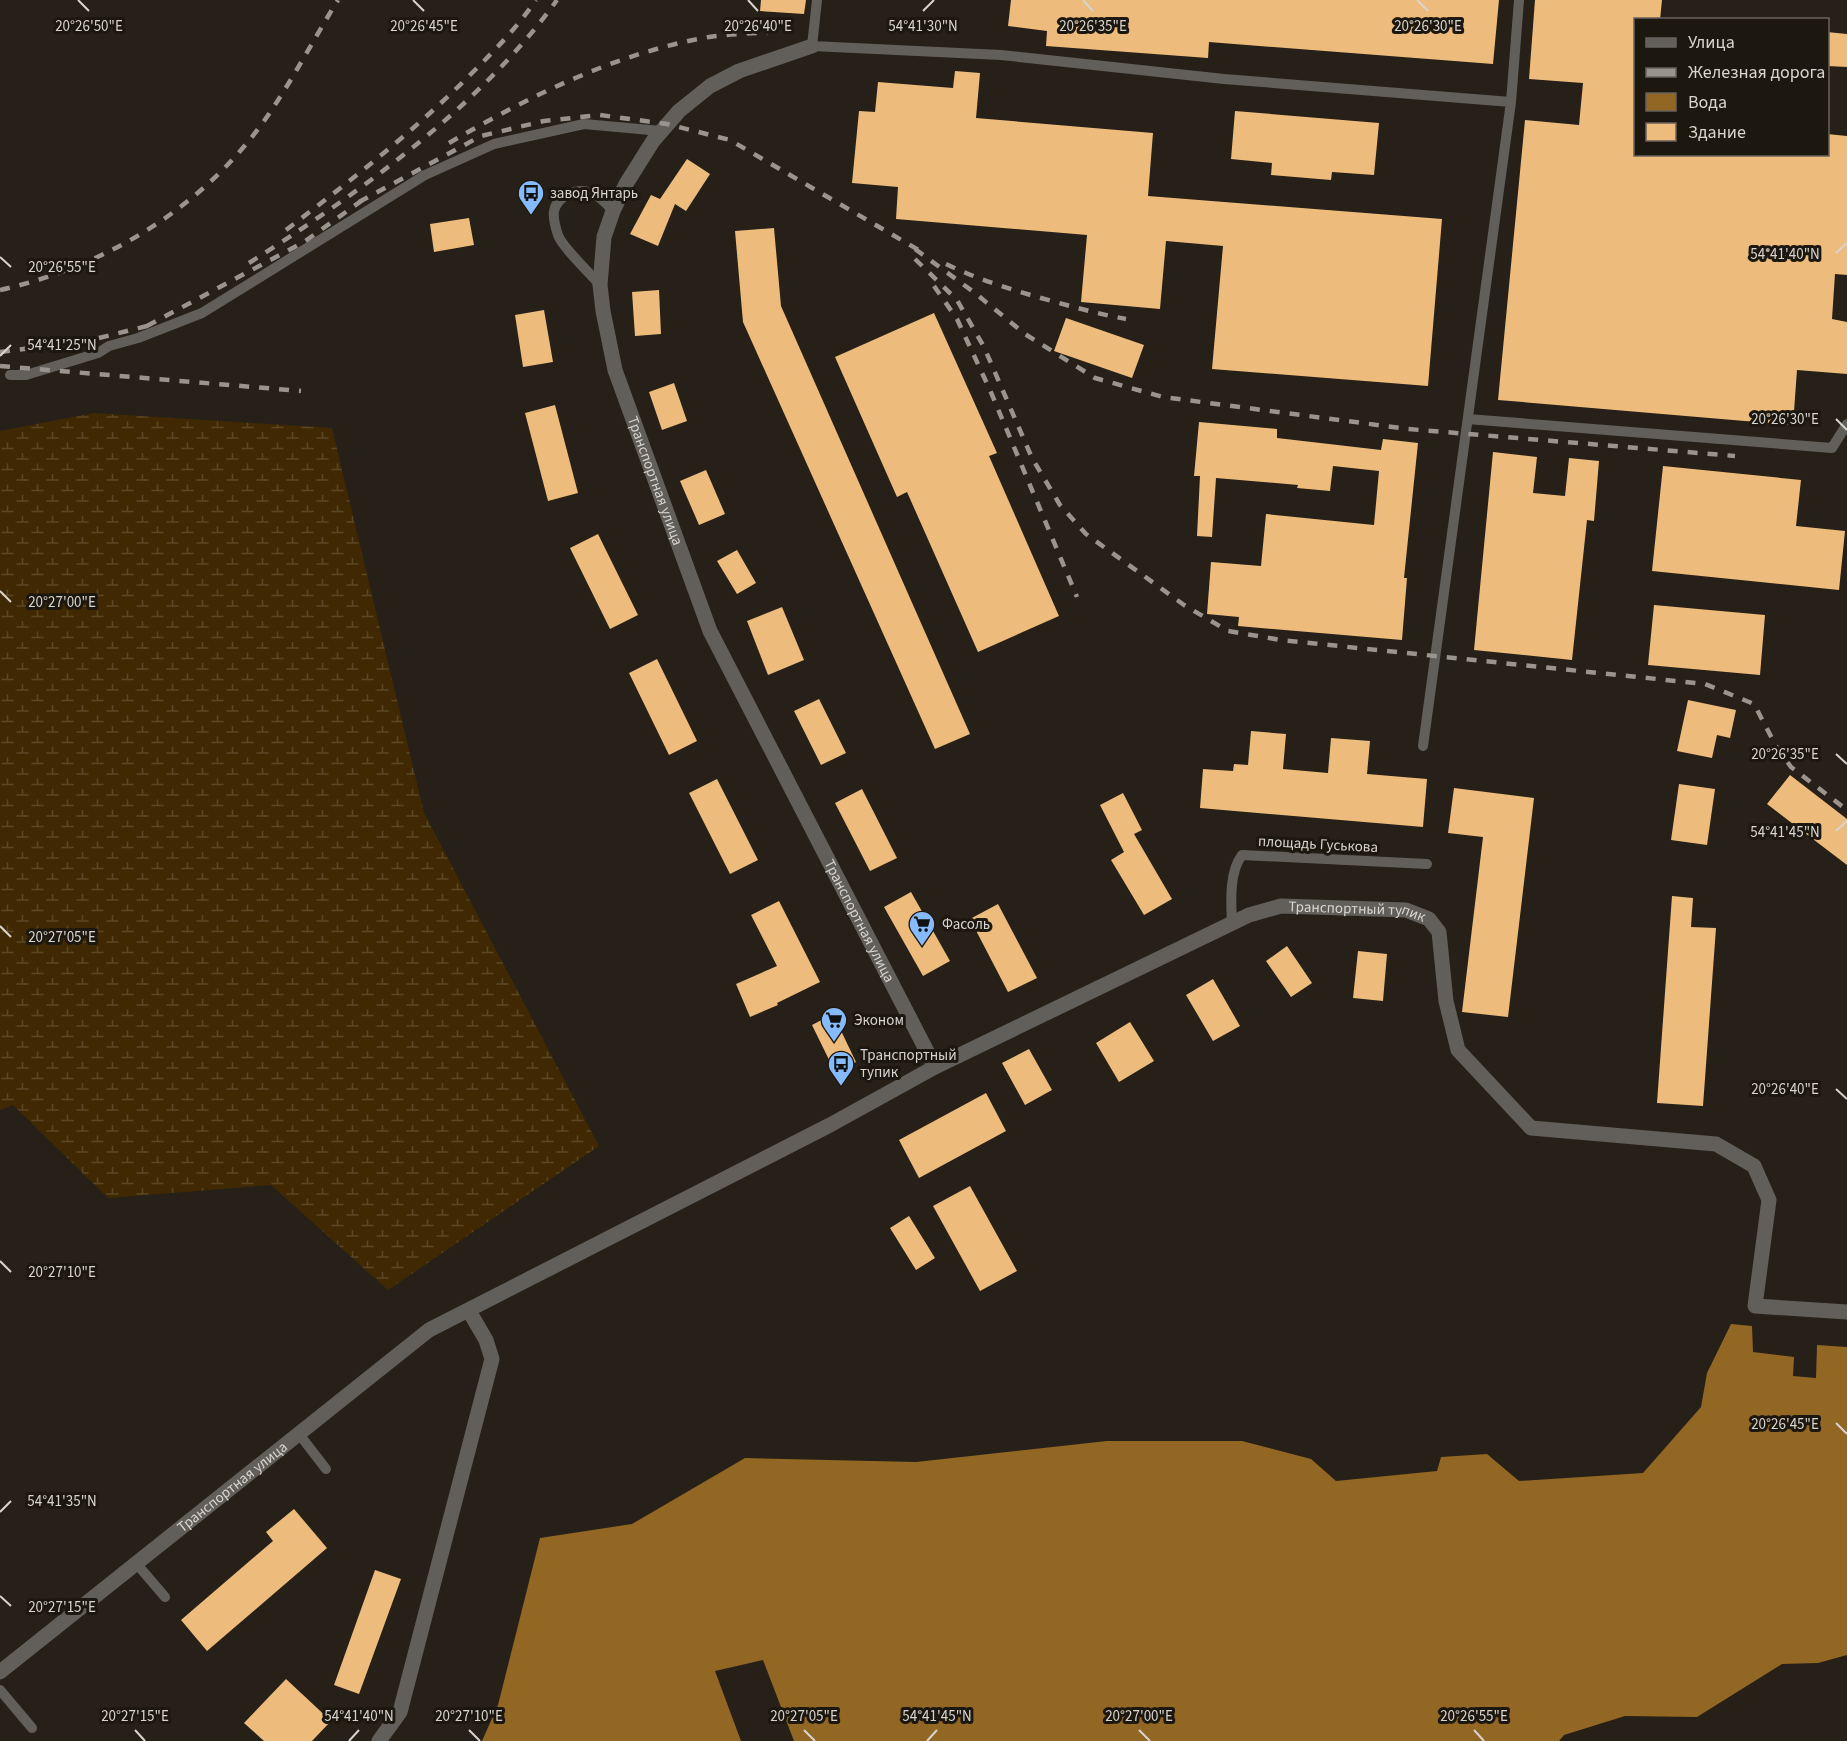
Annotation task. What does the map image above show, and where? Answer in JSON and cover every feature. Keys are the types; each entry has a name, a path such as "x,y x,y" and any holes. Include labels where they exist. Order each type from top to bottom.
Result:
{"street":[{"path":"613,211 639,161 679,111 710,86 739,71 812,46"},
{"name":"Транспортная улица","path":"0,1672 429,1330 830,1125 935,1067 710,631 615,370 600,285 604,237 613,211"},
{"name":"Транспортный тупик","path":"935,1067 1249,915 1281,906 1406,910 1429,919 1439,932 1446,1001 1458,1050 1531,1128 1716,1144 1725,1149 1754,1166 1770,1200 1755,1306 1847,1311"},
{"path":"379,1741 400,1712 492,1359 486,1340 469,1311"}],"lane":[{"path":"817,0 812,46 1001,54 1224,79 1511,102"},
{"path":"1423,746 1511,102 1519,0"},
{"path":"10,375 26,375 98,353 109,346 138,338 202,313 425,175 494,144 584,124 661,131"},
{"path":"600,285 558,236 554,213 559,201 569,193 580,191 591,193 613,211"},
{"path":"1468,419 1832,448 1847,424"},
{"name":"площадь Гуськова","path":"1233,923 1231,907 1235,864 1242,855 1427,864"},
{"path":"299,1434 326,1469"},
{"path":"136,1563 165,1597"},
{"path":"0,1690 32,1728"}],"green space":[{"path":"94,413 332,428 424,813 599,1146 388,1290 271,1185 108,1198 13,1105 0,1110 0,431"}],"water":[{"path":"1731,1324 1752,1326 1753,1352 1794,1357 1793,1376 1816,1378 1817,1345 1847,1347 1847,1655 1818,1663 1782,1664 1697,1717 1625,1716 1564,1735 1559,1741 794,1741 763,1660 715,1671 741,1741 482,1741 498,1705 540,1538 632,1524 745,1458 916,1462 1107,1441 1242,1441 1311,1459 1336,1481 1437,1471 1441,1457 1487,1454 1519,1481 1643,1473 1701,1407 1707,1373"}],"building":[{"path":"761,0 806,0 804,14 760,11"},
{"path":"1011,0 1499,0 1493,64 1209,42 1208,58 1046,46 1047,31 1008,26"},
{"path":"1535,0 1662,0 1660,18 1634,18 1634,156 1829,156 1829,134 1847,136 1847,275 1835,274 1832,319 1847,322 1847,374 1797,370 1793,425 1498,400 1525,120 1579,125 1583,83 1529,79"},
{"path":"1829,32 1847,34 1847,67 1829,66"},
{"path":"955,71 980,73 976,118 1153,133 1148,196 1442,219 1428,386 1212,369 1223,246 1166,241 1160,309 1081,302 1087,235 896,219 898,187 852,183 859,111 875,112 878,82 953,88"},
{"path":"1235,111 1379,123 1374,175 1332,172 1331,180 1271,175 1272,163 1231,159"},
{"path":"687,159 710,174 686,211 675,204 658,246 630,234 651,195 660,199"},
{"path":"469,218 474,245 434,252 430,224"},
{"path":"774,228 781,306 970,734 935,749 743,322 735,231"},
{"path":"659,290 661,334 635,336 632,292"},
{"path":"544,310 553,362 523,367 515,315"},
{"path":"934,313 997,453 989,456 1059,616 978,652 907,492 897,497 835,357"},
{"path":"1066,318 1144,345 1132,378 1054,351"},
{"path":"674,383 687,421 662,430 649,392"},
{"path":"555,405 578,493 548,501 525,413"},
{"path":"1199,422 1277,429 1277,438 1381,450 1383,439 1418,443 1404,578 1407,578 1402,640 1238,626 1239,617 1207,614 1211,562 1261,566 1266,514 1374,525 1379,471 1333,466 1330,491 1297,488 1298,485 1216,478 1212,537 1197,536 1200,476 1194,476"},
{"path":"1493,452 1537,457 1533,493 1565,496 1569,458 1599,461 1594,521 1587,520 1572,660 1474,650"},
{"path":"1663,466 1801,480 1796,526 1845,531 1839,590 1652,571"},
{"path":"706,470 725,514 699,525 680,481"},
{"path":"598,534 638,615 610,629 570,548"},
{"path":"737,550 756,583 737,594 717,561"},
{"path":"1654,605 1765,615 1760,675 1648,665"},
{"path":"782,607 804,660 768,675 747,621"},
{"path":"657,659 697,741 669,755 629,673"},
{"path":"819,699 846,753 821,765 794,711"},
{"path":"1688,700 1736,710 1730,738 1717,735 1712,758 1677,751"},
{"path":"1251,731 1286,734 1283,769 1328,773 1331,738 1370,741 1367,774 1427,779 1423,827 1200,808 1203,769 1233,771 1234,764 1248,765"},
{"path":"1790,775 1847,819 1847,865 1767,804"},
{"path":"717,779 758,860 730,874 689,793"},
{"path":"1679,784 1715,789 1707,845 1671,840"},
{"path":"1454,788 1534,798 1508,1017 1462,1012 1483,837 1448,833"},
{"path":"862,789 897,858 870,871 835,803"},
{"path":"1123,793 1142,830 1134,834 1172,899 1144,915 1111,860 1124,852 1100,805"},
{"path":"911,892 950,961 923,976 884,907"},
{"path":"1672,896 1693,898 1691,927 1716,928 1703,1106 1657,1103"},
{"path":"779,901 820,982 750,1017 736,984 777,966 751,915"},
{"path":"998,904 1037,978 1008,992 970,919"},
{"path":"1287,946 1312,983 1291,997 1266,961"},
{"path":"1358,951 1387,954 1383,1001 1353,998"},
{"path":"1213,979 1240,1026 1213,1041 1186,995"},
{"name":"Эконом","path":"833,1014 856,1062 835,1072 812,1025"},
{"path":"1130,1022 1154,1061 1119,1082 1096,1043"},
{"path":"1029,1049 1052,1090 1025,1105 1002,1063"},
{"path":"986,1093 1006,1131 919,1178 899,1140"},
{"path":"970,1186 1017,1271 980,1291 933,1206"},
{"path":"909,1216 935,1258 916,1270 890,1228"},
{"path":"294,1509 327,1548 207,1651 181,1620 273,1541 266,1532"},
{"path":"375,1570 401,1579 359,1694 334,1685"},
{"path":"286,1679 331,1721 312,1741 264,1741 244,1723"}],"railway":[{"path":"0,290 39,280 113,250 180,207 211,181 239,153 264,121 338,0"},
{"path":"286,230 380,156 448,97 504,40 536,0"},
{"path":"249,263 332,208 455,112 526,39 557,0"},
{"path":"449,143 542,93 607,65 674,44 724,35 768,32"},
{"path":"359,202 481,136 544,121 600,115 667,124 730,140 922,252"},
{"path":"147,326 304,242 364,199"},
{"path":"915,249 975,293 1025,334 1095,378 1163,397 1408,429 1735,456"},
{"path":"915,259 957,300 984,347 1032,458 1060,505 1086,534 1184,605 1228,631 1281,640 1705,684 1754,704 1776,746 1791,767 1847,810"},
{"path":"946,264 1017,291 1126,319"},
{"path":"934,286 957,319 990,390 1077,597"},
{"path":"0,352 87,341 153,323"},
{"path":"0,366 301,391"}],"place":[{"name":"завод Янтарь","path":"531,216"},
{"name":"Фасоль","path":"922,947"},
{"name":"Эконом","path":"834,1043"},
{"name":"Транспортный тупик","path":"841,1087"}]}
